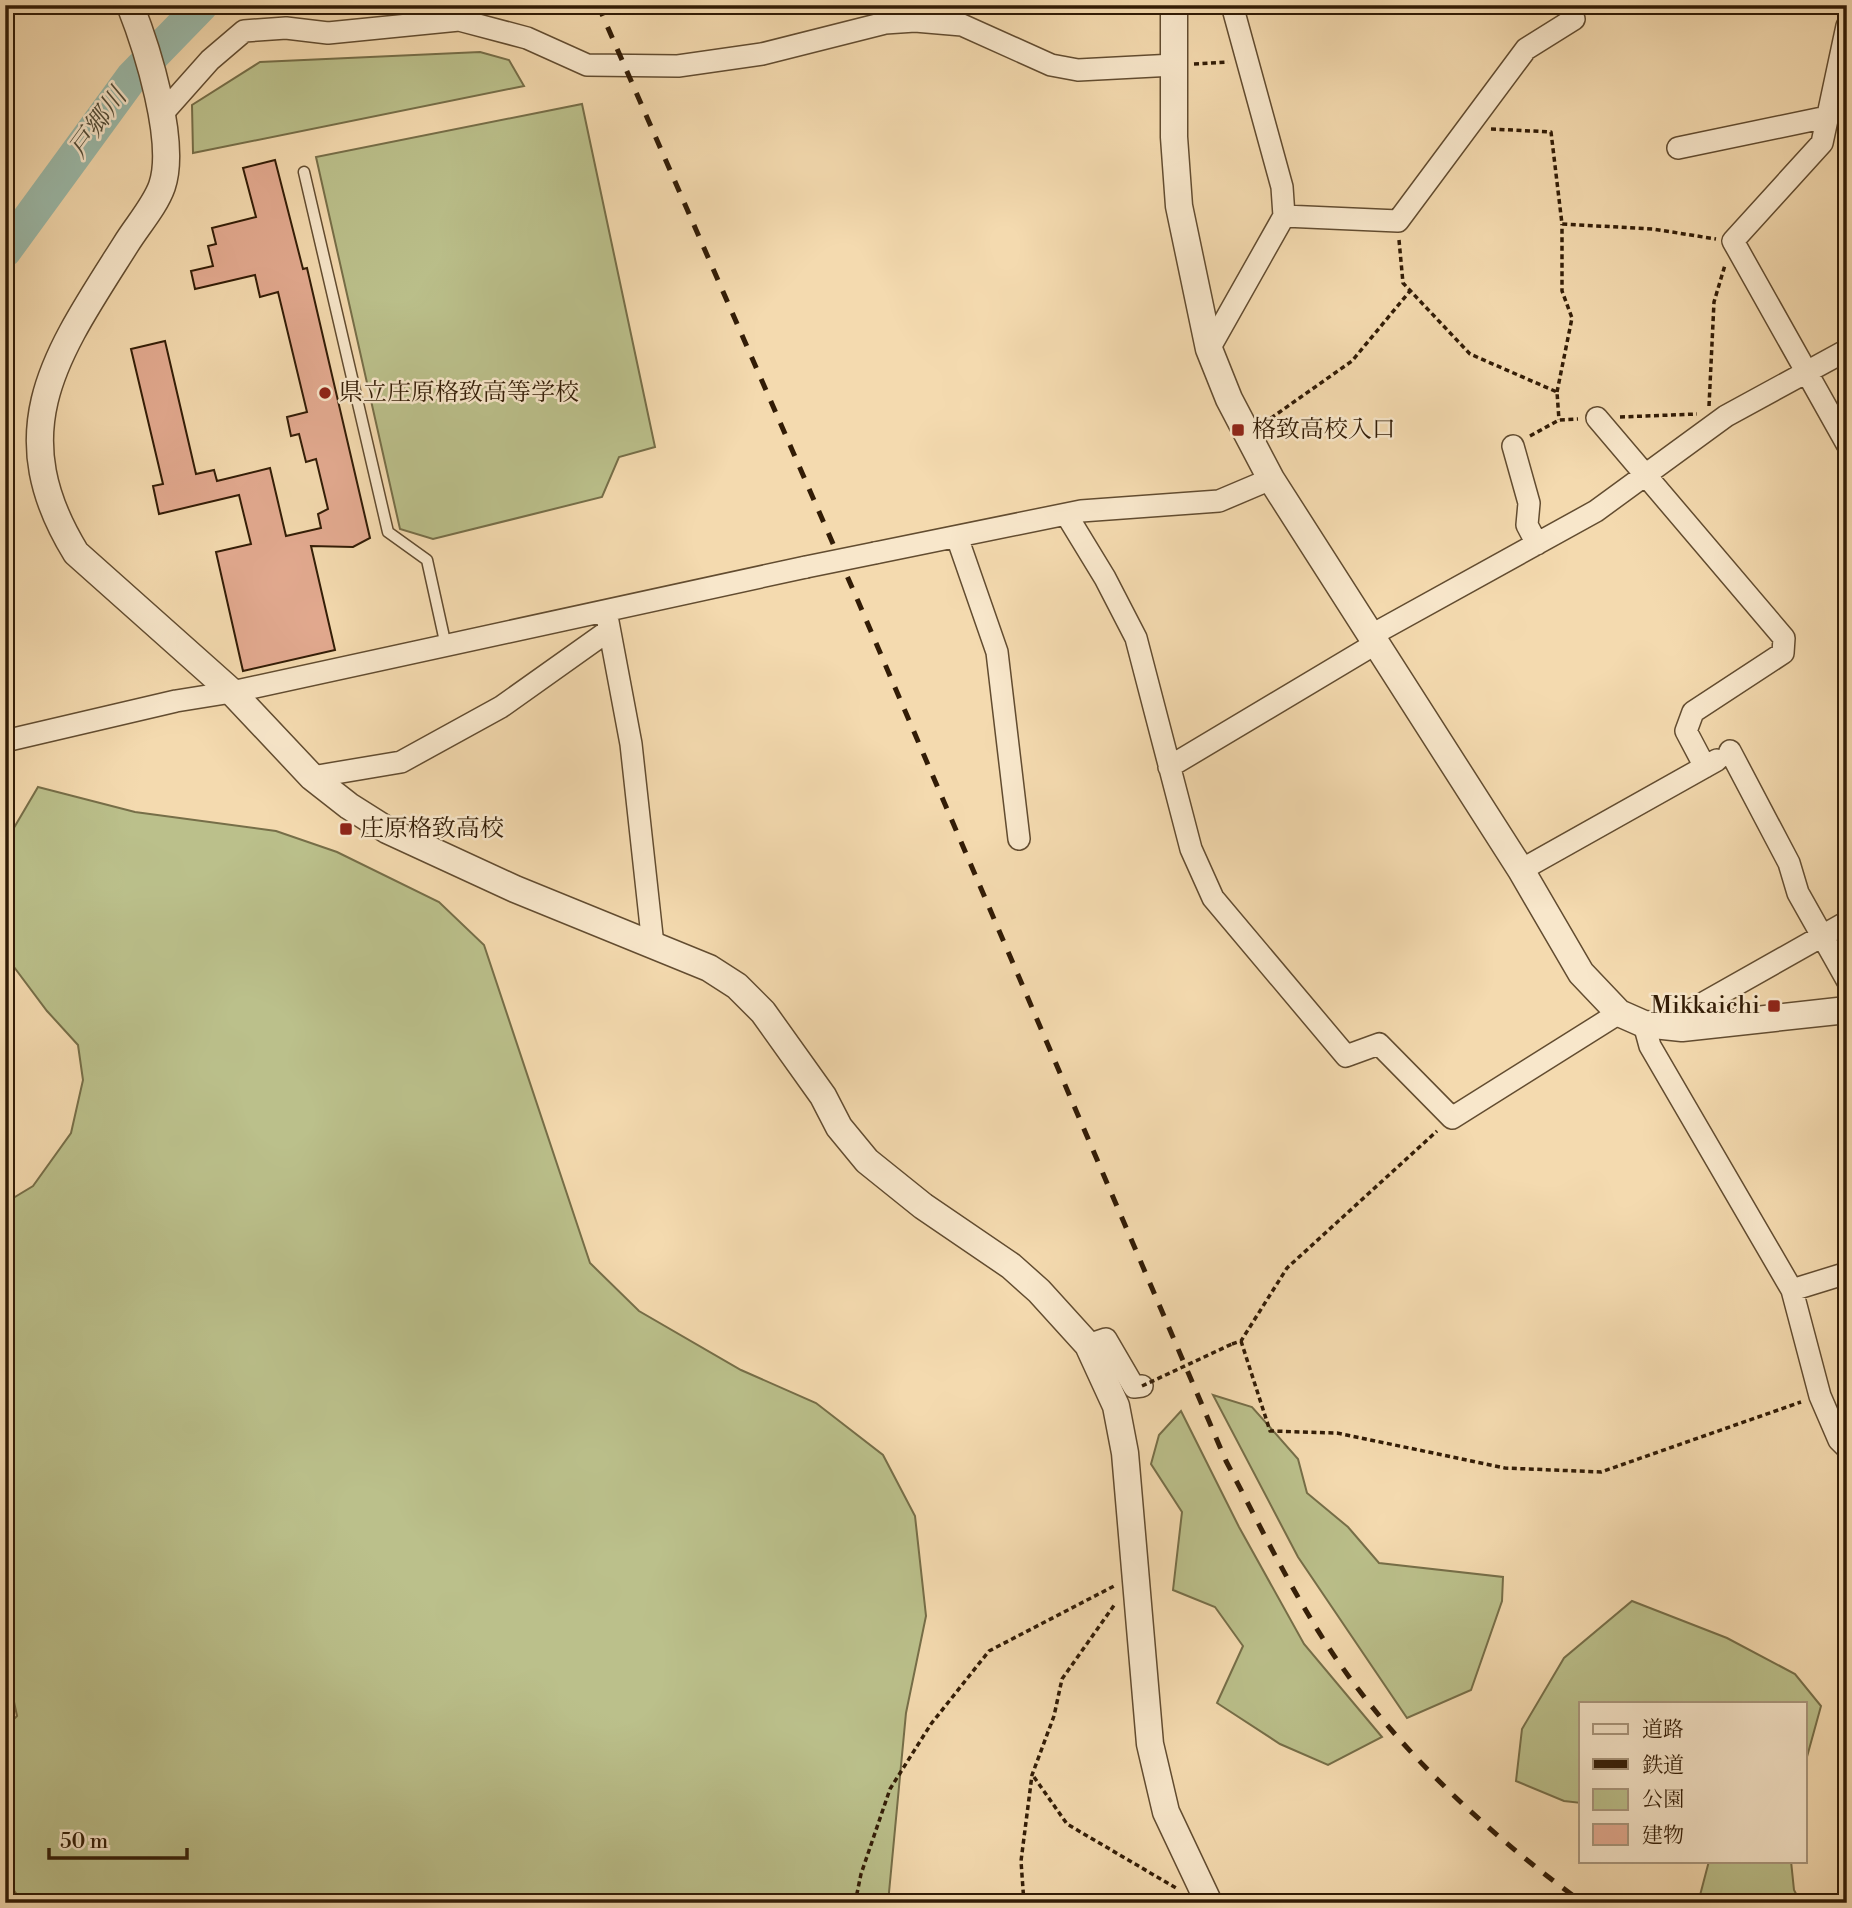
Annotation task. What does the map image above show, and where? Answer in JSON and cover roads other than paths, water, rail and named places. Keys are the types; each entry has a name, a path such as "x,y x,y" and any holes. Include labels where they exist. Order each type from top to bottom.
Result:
{"street":[{"path":"130,5 167,140 162,186 49,366 35,402 30,437 37,479 57,528 76,553 232,692 312,777 348,806 387,830 515,889 709,968 737,986 762,1012 823,1096 839,1127 867,1161 923,1206 1011,1266 1040,1291 1088,1345 1116,1406 1125,1453 1150,1744 1166,1812 1209,1903"},
{"path":"1174,5 1174,137 1179,206 1209,349 1271,479 1521,870 1581,973 1619,1013 1644,1024 1682,1028 1847,1010"},
{"path":"1209,349 1284,216 1282,187 1232,5"},
{"path":"1284,216 1398,221 1526,49 1574,19"},
{"path":"162,114 211,60 244,31 286,29 328,33 459,20 527,38 587,65 678,66 762,54 885,23 915,21 962,25 1051,65 1078,70 1174,65"},
{"path":"1847,26 1822,143 1733,241 1847,444"},
{"path":"1678,148 1827,117"},
{"path":"1169,767 1373,640 1597,511 1726,416 1847,350"},
{"path":"1597,418 1784,638 1783,653 1693,712 1686,731 1705,767"},
{"path":"1513,446 1529,503 1527,525 1537,544"},
{"path":"5,741 163,704 446,646 607,621 806,567 1066,514 1219,501 1271,479"},
{"path":"1066,514 1105,578 1136,638 1191,849 1213,898 1346,1056 1380,1044 1452,1118 1619,1013"},
{"path":"957,537 997,652 1019,839"},
{"path":"312,777 401,761 501,707 607,621"},
{"path":"607,621 631,744 653,945"},
{"path":"1521,870 1737,748 1789,863 1798,893 1847,980"},
{"path":"1682,1028 1693,1009 1847,922"},
{"path":"1644,1024 1650,1046 1792,1290 1819,1396 1839,1440 1847,1448"},
{"path":"1792,1290 1847,1273"},
{"path":"1088,1345 1106,1339 1134,1387 1142,1386"}],"lane":[{"path":"304,172 388,532 427,560 446,646"}],"waterway":[{"name":"戸郷川","path":"5,251 132,77 202,5"}],"railway":[{"path":"598,5 858,601 1226,1461 1301,1602 1329,1648 1383,1720 1413,1754 1478,1818 1583,1903"}],"place":[{"name":"県立庄原格致高等学校","path":"325,393"},
{"name":"格致高校入口","path":"1238,430"},
{"name":"庄原格致高校","path":"346,829"},
{"name":"Mikkaichi","path":"1774,1006"}]}
